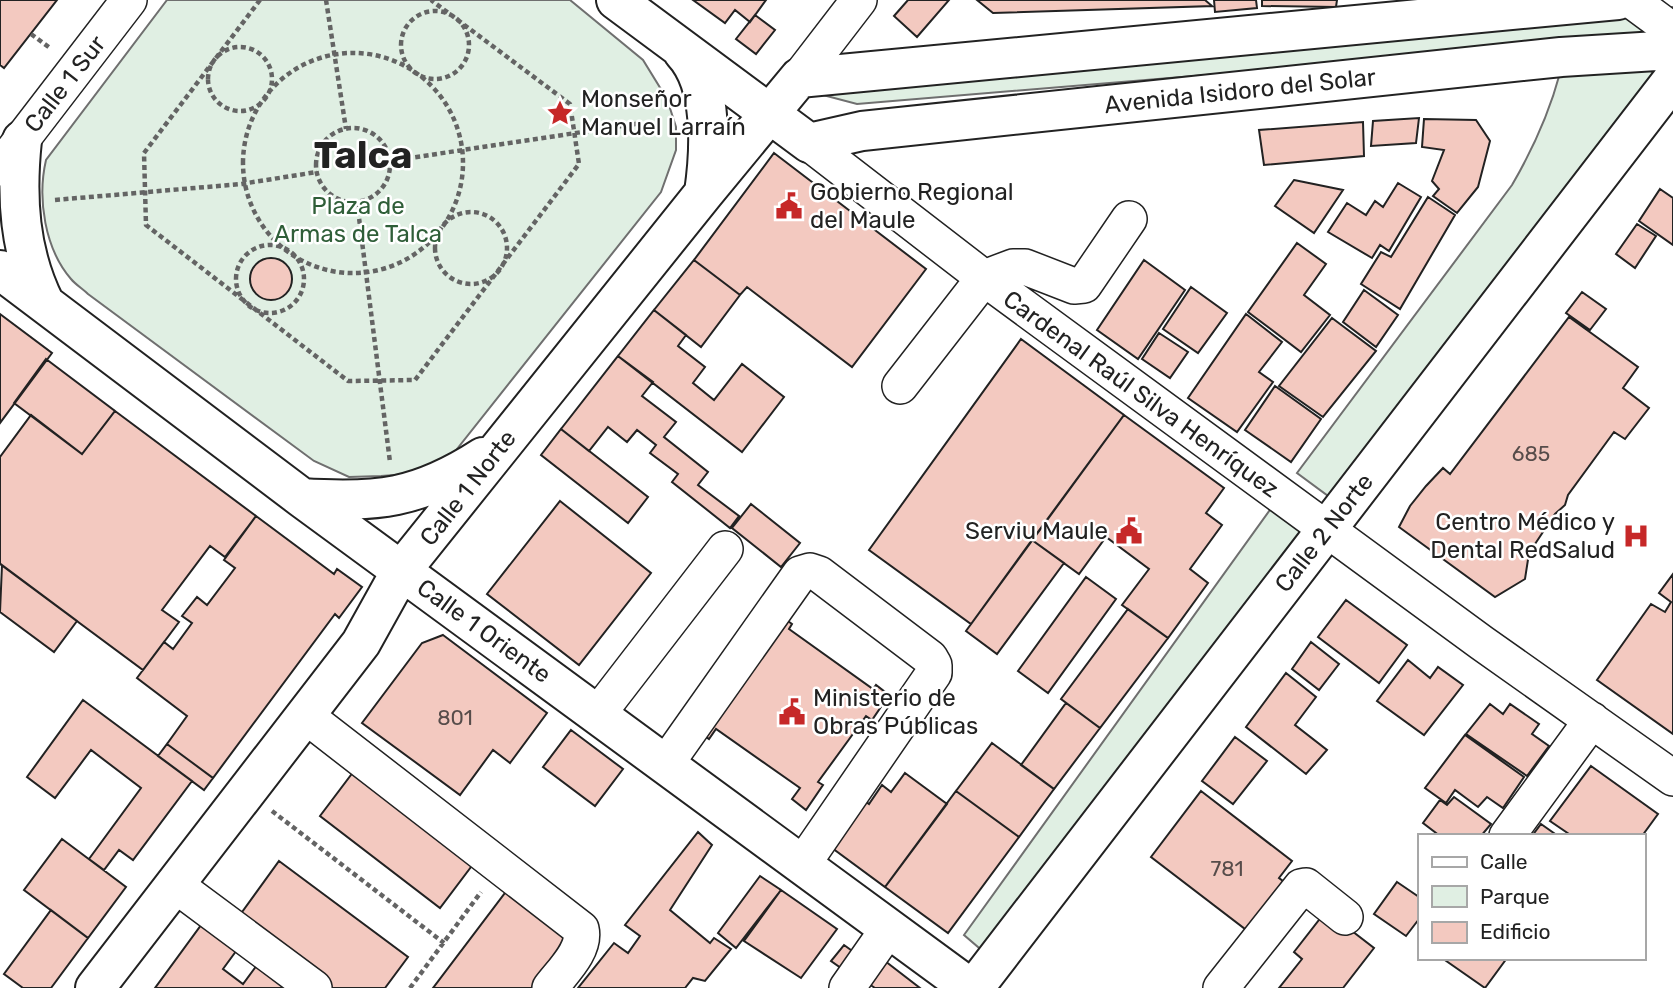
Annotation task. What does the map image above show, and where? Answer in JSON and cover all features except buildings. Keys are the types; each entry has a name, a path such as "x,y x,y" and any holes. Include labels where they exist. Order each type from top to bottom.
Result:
{"main road":[{"name":"Cardenal Raúl Silva Henríquez","path":"616,0 809,143"},
{"path":"799,78 1618,0"},
{"path":"674,43 690,60 706,113 709,139 704,193"},
{"name":"Avenida Isidoro del Solar","path":"809,143 890,128 1561,57 1673,50"},
{"name":"Calle 1 Norte","path":"95,988 361,643 401,571 799,78"},
{"name":"Calle 2 Norte","path":"972,988 1673,79"},
{"path":"11,154 28,263 45,304"},
{"name":"Calle 1 Oriente","path":"0,270 302,498 972,988"},
{"path":"302,498 348,501 394,497 432,485 465,469 502,445"}],"street":[{"name":"Calle 1 Sur","path":"11,154 130,0"},
{"name":"Calle 1 Norte","path":"799,78 859,0"},
{"path":"1631,0 1673,31"},
{"name":"Cardenal Raúl Silva Henríquez","path":"809,143 984,278 1326,530 1673,778"},
{"path":"900,386 984,278 1013,267 1025,267 1074,286 1084,285 1129,219"},
{"path":"597,715 725,549"},
{"path":"665,765 800,574 810,571 819,574 930,658 934,673 802,865"},
{"path":"306,716 581,929 581,946 550,988"},
{"path":"1508,834 1592,720"},
{"path":"174,884 314,988"},
{"path":"1221,988 1301,887 1306,886 1345,917"},
{"path":"846,988 888,928"}],"path":[{"path":"260,0 144,153 146,225 348,381 415,380 579,164 570,104 431,0"},
{"path":"326,0 346,129"},
{"path":"431,10 443,11 453,16 468,32 469,54 465,64 448,78 437,80 416,74 402,55 401,43 410,22 431,10"},
{"path":"264,100 245,138 243,175 253,211 275,242 289,253 305,264 341,274 379,272 413,257 441,229 457,216 479,213 499,225 507,246 506,258 501,268 493,277 470,285 448,276 440,266 436,243 441,229 459,200 465,164 460,128 444,96 416,74 386,55 350,51 315,58 284,76 264,100 257,107 237,112 217,103 208,83 208,72 220,53 229,48 250,48 267,59 273,79 264,100"},
{"path":"390,161 642,123"},
{"path":"346,129 366,130 376,135 384,145 390,161 388,179 382,190 372,198 357,202 348,203 336,199 318,180 317,155 323,144 331,135 346,129"},
{"path":"54,200 245,183 317,172"},
{"path":"357,202 394,497"},
{"path":"268,244 289,253 303,268 303,289 298,299 281,312 270,313 250,307 237,287 236,275 246,254 268,244"},
{"path":"246,794 444,943"},
{"path":"410,988 500,866"}],"green space":[{"name":"Plaza de Armas de Talca","path":"167,0 570,0 643,60 667,99 676,127 676,150 661,192 453,454 423,473 349,477 314,461 88,294 62,267 45,223 42,191 46,160"},
{"path":"1673,7 1673,36 857,104 804,90"},
{"path":"1657,60 1663,73 1335,501 1297,473 1512,185 1540,131 1560,73"},
{"path":"1272,507 1310,533 985,953 964,935"}],"place":[{"name":"Monseñor Manuel Larraín","path":"560,113"},
{"name":"Gobierno Regional del Maule","path":"789,206"},
{"name":"Serviu Maule","path":"1129,531"},
{"name":"Centro Médico y Dental RedSalud","path":"1636,536"},
{"name":"Ministerio de Obras Públicas","path":"792,712"}],"district":[{"name":"Talca","path":"363,155"}]}
